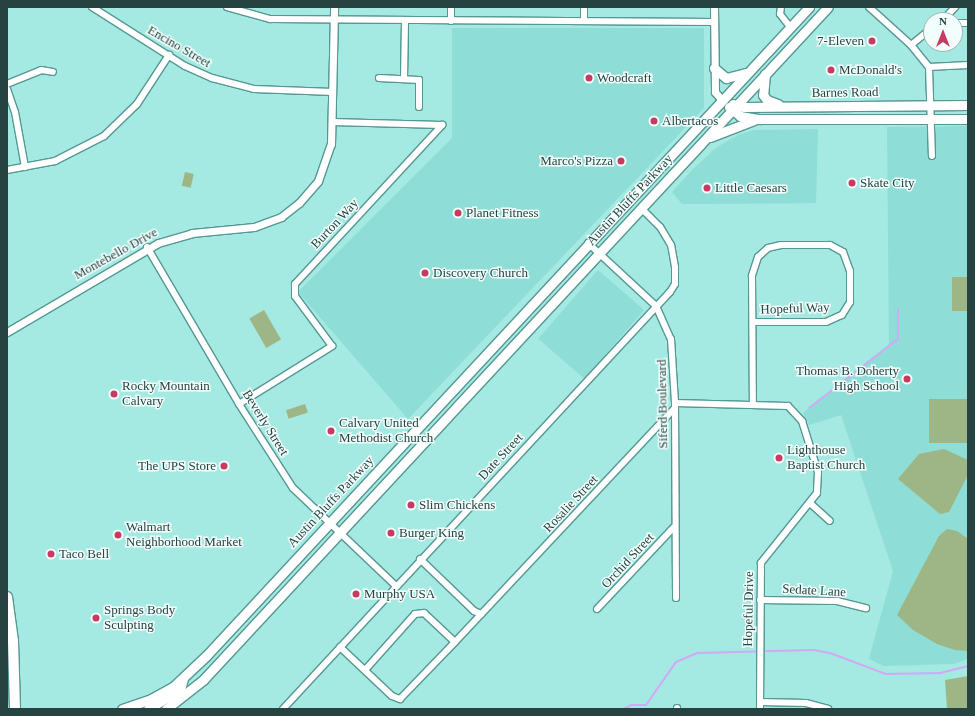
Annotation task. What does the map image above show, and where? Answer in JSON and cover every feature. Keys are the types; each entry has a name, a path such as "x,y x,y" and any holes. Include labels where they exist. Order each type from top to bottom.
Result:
{"highway":[{"path":"7,597 13,641 15,709"}],"main road":[{"name":"Austin Bluffs Parkway","path":"122,709 151,699 183,679 809,7"},
{"name":"Austin Bluffs Parkway","path":"166,709 203,680 828,7"},
{"path":"714,68 720,76 728,78 749,71"},
{"path":"765,74 762,89 765,98 785,106"},
{"path":"722,100 735,108"},
{"name":"Barnes Road","path":"968,105 785,106 735,108 740,116 760,119 968,119"},
{"path":"706,139 732,127 760,119"},
{"path":"451,391 453,397 451,412"},
{"path":"246,612 247,632"},
{"path":"148,709 180,690 183,679"}],"street":[{"name":"Encino Street","path":"92,7 169,55 212,78 239,86 270,90 332,92"},
{"path":"227,7 270,19 714,22"},
{"name":"Montebello Drive","path":"7,332 147,247 181,235 254,227 290,211 309,193 324,168 331,144 334,7"},
{"path":"451,7 451,21"},
{"path":"584,7 584,21"},
{"path":"714,7 714,92 722,100"},
{"path":"780,7 780,14 790,27"},
{"path":"869,7 911,45 929,68 932,105 932,156"},
{"path":"404,79 405,20"},
{"path":"911,45 923,35"},
{"path":"7,170 66,157 104,136 137,104 169,55"},
{"path":"929,68 968,65"},
{"path":"7,84 41,70 53,72"},
{"path":"379,78 419,80 419,107"},
{"path":"7,88 15,112 25,167"},
{"name":"Burton Way","path":"239,404 332,346 295,296 295,284 442,125 332,122"},
{"name":"Date Street","path":"283,709 675,284 674,256 660,227 641,208"},
{"name":"Siferd Boulevard","path":"588,243 656,306 671,339 675,406 674,528 676,598"},
{"name":"Hopeful Way","path":"753,322 826,322 842,315 850,302 850,271 845,250 822,245 781,245 768,248 762,253 753,270 753,322 753,404"},
{"name":"Beverly Street","path":"147,247 239,404 293,488 396,586"},
{"path":"756,248 762,253"},
{"name":"Hopeful Drive","path":"675,406 753,404 788,406 802,421 819,479 817,493 811,504 765,556 760,570 760,709"},
{"name":"Rosalie Street","path":"365,670 392,696 400,699 675,406"},
{"path":"811,504 830,521"},
{"name":"Orchid Street","path":"598,610 674,528"},
{"path":"420,559 474,611 481,614"},
{"name":"Sedate Lane","path":"760,600 837,600 866,608"},
{"path":"340,647 365,670 415,614 424,613 455,642"},
{"path":"760,702 806,703 828,709"}],"shaded area":[{"path":"452,28 704,28 704,108 408,419 298,292 452,138"},
{"name":"Thomas B. Doherty High School","path":"968,126 968,659 953,664 884,666 869,659 893,571 841,415 809,425 803,413 889,344 887,127"},
{"path":"818,129 816,203 682,204 672,192 693,169 717,147 738,135 754,130"},
{"path":"598,270 644,310 584,379 538,339"}],"green space":[{"path":"185,172 194,174 191,188 182,186"},
{"path":"952,277 968,277 968,311 952,311"},
{"path":"264,310 281,339 266,348 249,318"},
{"path":"929,399 968,399 968,443 929,443"},
{"path":"305,404 308,413 289,419 286,410"},
{"path":"944,449 968,460 968,475 949,512 940,514 898,479 919,454"},
{"path":"947,529 957,531 968,539 968,651 955,650 937,644 913,630 897,615 939,536"},
{"path":"968,676 968,709 947,709 945,680"}],"waterway":[{"path":"809,408 898,339 898,309"},
{"path":"624,709 631,705 646,705 676,662 697,653 814,650 830,653 886,674 940,673 968,666"}],"place":[{"name":"7-Eleven","path":"872,41"},
{"name":"McDonald's","path":"831,70"},
{"name":"Woodcraft","path":"589,78"},
{"name":"Albertacos","path":"654,121"},
{"name":"Marco's Pizza","path":"621,161"},
{"name":"Skate City","path":"852,183"},
{"name":"Little Caesars","path":"707,188"},
{"name":"Planet Fitness","path":"458,213"},
{"name":"Discovery Church","path":"425,273"},
{"name":"Thomas B. Doherty High School","path":"907,379"},
{"name":"Rocky Mountain Calvary","path":"114,394"},
{"name":"Calvary United Methodist Church","path":"331,431"},
{"name":"Lighthouse Baptist Church","path":"779,458"},
{"name":"The UPS Store","path":"224,466"},
{"name":"Slim Chickens","path":"411,505"},
{"name":"Burger King","path":"391,533"},
{"name":"Walmart Neighborhood Market","path":"118,535"},
{"name":"Taco Bell","path":"51,554"},
{"name":"Murphy USA","path":"356,594"},
{"name":"Springs Body Sculpting","path":"96,618"}]}
